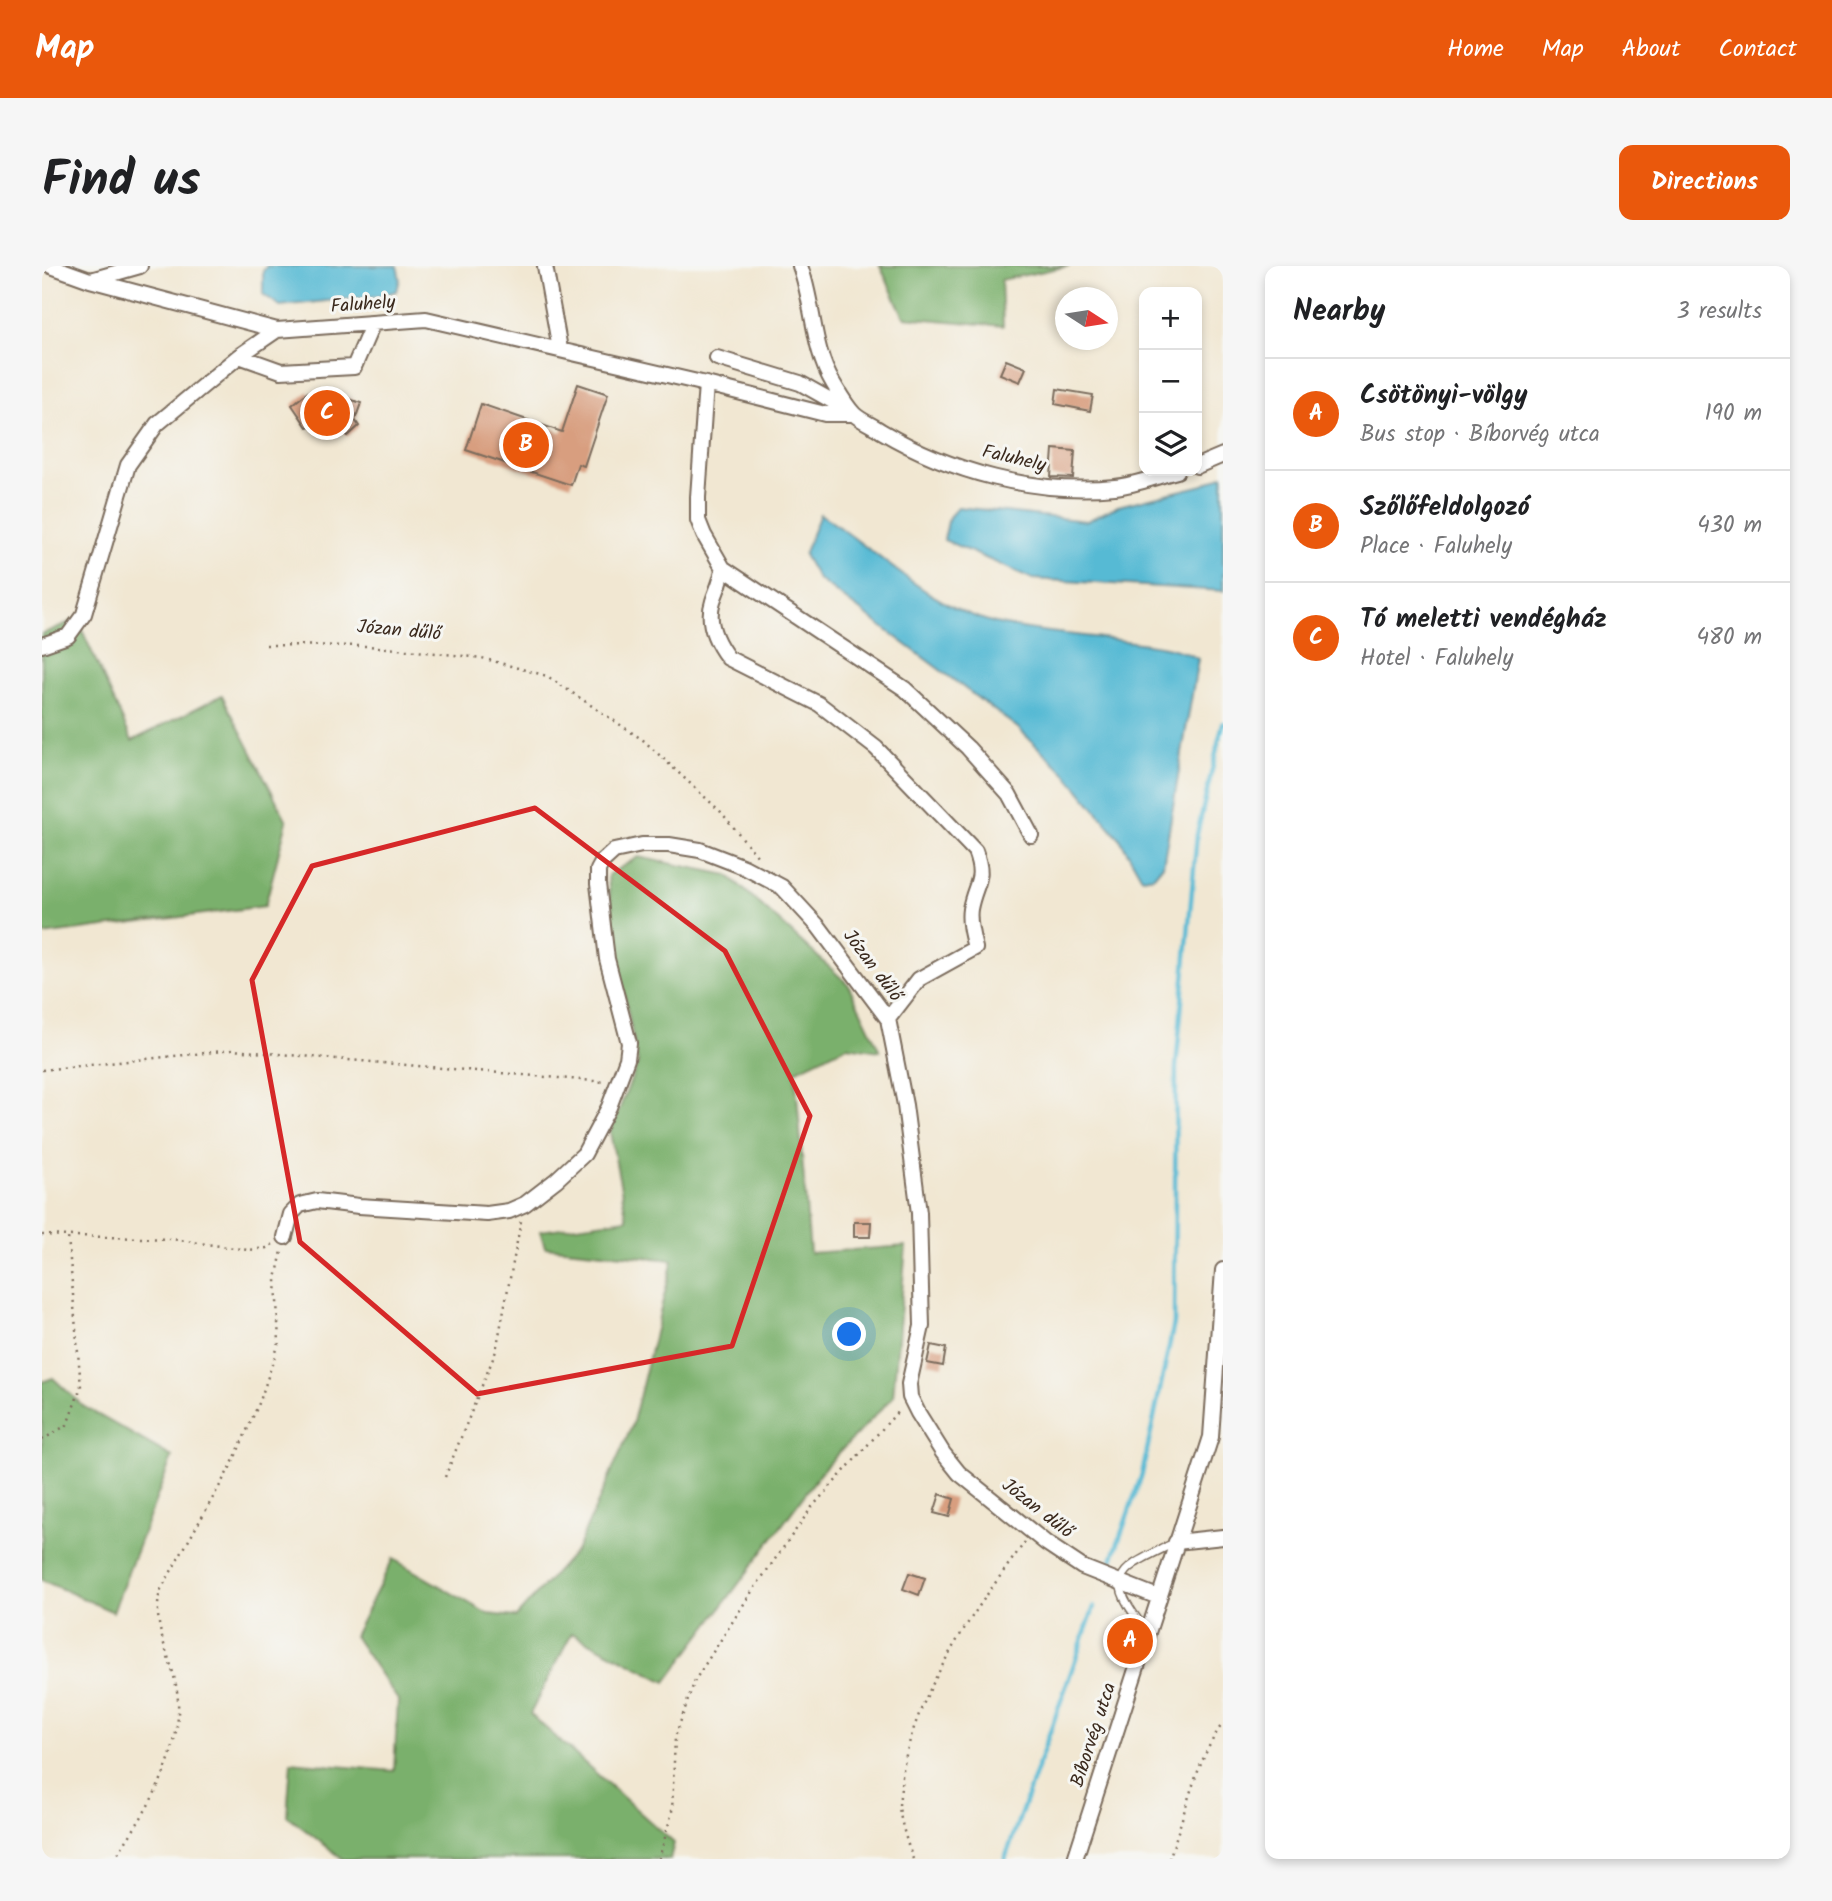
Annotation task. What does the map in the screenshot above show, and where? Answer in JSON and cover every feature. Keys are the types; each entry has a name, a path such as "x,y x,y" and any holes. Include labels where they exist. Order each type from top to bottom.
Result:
{"street":[{"path":"51,266 90,280 277,330"},
{"path":"90,280 140,266"},
{"path":"545,266 560,349"},
{"name":"Faluhely","path":"800,266 822,358 832,382 854,414 911,449 1007,481 1069,489 1118,487 1159,476"},
{"name":"Faluhely","path":"277,330 426,319 825,414 854,414"},
{"path":"239,356 281,371 354,367 373,323"},
{"path":"42,645 68,636 84,614 128,465 157,424 239,356 277,330"},
{"path":"717,358 800,383 854,414"},
{"path":"706,384 698,520 723,568 905,688 968,748 1009,794 1031,835"},
{"path":"1202,464 1223,455"},
{"path":"723,568 722,580 710,617 718,645 728,658 819,704 876,748 975,851 981,867 979,885 970,910 975,948 919,979 888,1018"},
{"name":"Józan dűlő","path":"619,1084 629,1043 607,959 598,884 598,870 603,862 614,851 642,845 668,845 700,850 744,867 782,887 818,927 888,1018 905,1105 919,1213 922,1326 910,1376 910,1397 943,1453 959,1473 1046,1543 1082,1567 1158,1597"},
{"path":"285,1237 291,1214 300,1205 317,1201 487,1214 509,1211 525,1205 556,1181 584,1154 619,1084"},
{"name":"Bíborvég utca","path":"1075,1859 1211,1437 1223,1270"},
{"path":"1176,1542 1220,1540"}],"lane":[{"path":"1147,1632 1123,1598 1120,1583 1123,1573 1130,1565 1176,1542"}],"path":[{"name":"Józan dűlő","path":"266,645 369,646 482,658 547,676 643,740 721,812 764,866"},
{"path":"42,1070 232,1050 619,1084"},
{"path":"445,1477 496,1351 525,1205"},
{"path":"42,1235 172,1239 248,1250 267,1248 285,1237"},
{"path":"42,1440 67,1425 81,1387 68,1237"},
{"path":"114,1859 132,1833 162,1777 175,1742 179,1716 176,1685 156,1609 160,1591 172,1567 205,1515 261,1401 279,1343 276,1279 285,1237"},
{"path":"659,1859 672,1811 675,1738 695,1680 751,1592 812,1507 910,1397"},
{"path":"912,1859 899,1806 904,1761 916,1719 940,1672 989,1590 1033,1531"},
{"path":"1169,1859 1193,1785 1216,1732 1223,1723"}],"highlighted area":[{"path":"535,808 725,951 810,1116 732,1346 477,1394 300,1242 252,980 312,866"}],"green space":[{"path":"880,266 1069,266 1001,280 1003,326 904,317"},
{"path":"77,619 132,741 222,695 287,821 265,906 42,935 42,634"},
{"path":"638,857 728,875 848,984 880,1051 847,1046 795,1071 810,1253 906,1246 893,1397 825,1467 666,1682 572,1633 530,1714 674,1843 670,1859 343,1859 287,1816 291,1762 394,1771 398,1700 354,1636 393,1559 488,1614 516,1617 577,1549 632,1426 673,1260 545,1247 540,1231 627,1219 610,1132 638,1063 613,937 608,875"},
{"path":"53,1378 83,1406 172,1457 113,1612 42,1580 42,1382"}],"water":[{"path":"267,266 397,266 400,279 397,291 382,295 280,306 263,294 263,271"},
{"path":"1223,475 1223,591 1033,579 944,540 949,517 958,507 1087,521 1118,506 1203,485"},
{"path":"820,514 925,591 970,615 1028,629 1166,647 1198,659 1163,865 1154,876 1142,878 1120,839 1066,774 1018,728 818,579 804,555"}],"building":[{"path":"1006,360 1026,368 1020,382 1000,374"},
{"path":"578,384 608,394 584,466 578,464 571,485 466,450 481,404 562,432"},
{"path":"1057,389 1093,395 1090,411 1055,404"},
{"path":"308,392 312,399 337,406 341,396 361,403 355,420 359,426 348,436 342,430 316,424 307,427 292,405"},
{"path":"1053,449 1075,451 1073,478 1051,477"},
{"path":"854,1222 871,1222 870,1237 854,1237"},
{"path":"931,1345 946,1348 943,1366 927,1363"},
{"path":"940,1494 954,1499 949,1517 934,1513"},
{"path":"909,1573 925,1578 919,1595 903,1589"}],"waterway":[{"path":"1112,1560 1142,1474 1174,1323 1176,1068 1197,834 1223,723"},
{"path":"1005,1859 1094,1607"}],"place":[{"name":"Tó meletti vendégház","path":"327,413"},
{"name":"Szőlőfeldolgozó","path":"526,445"},
{"name":"Csötönyi-völgy","path":"1130,1641"}]}
